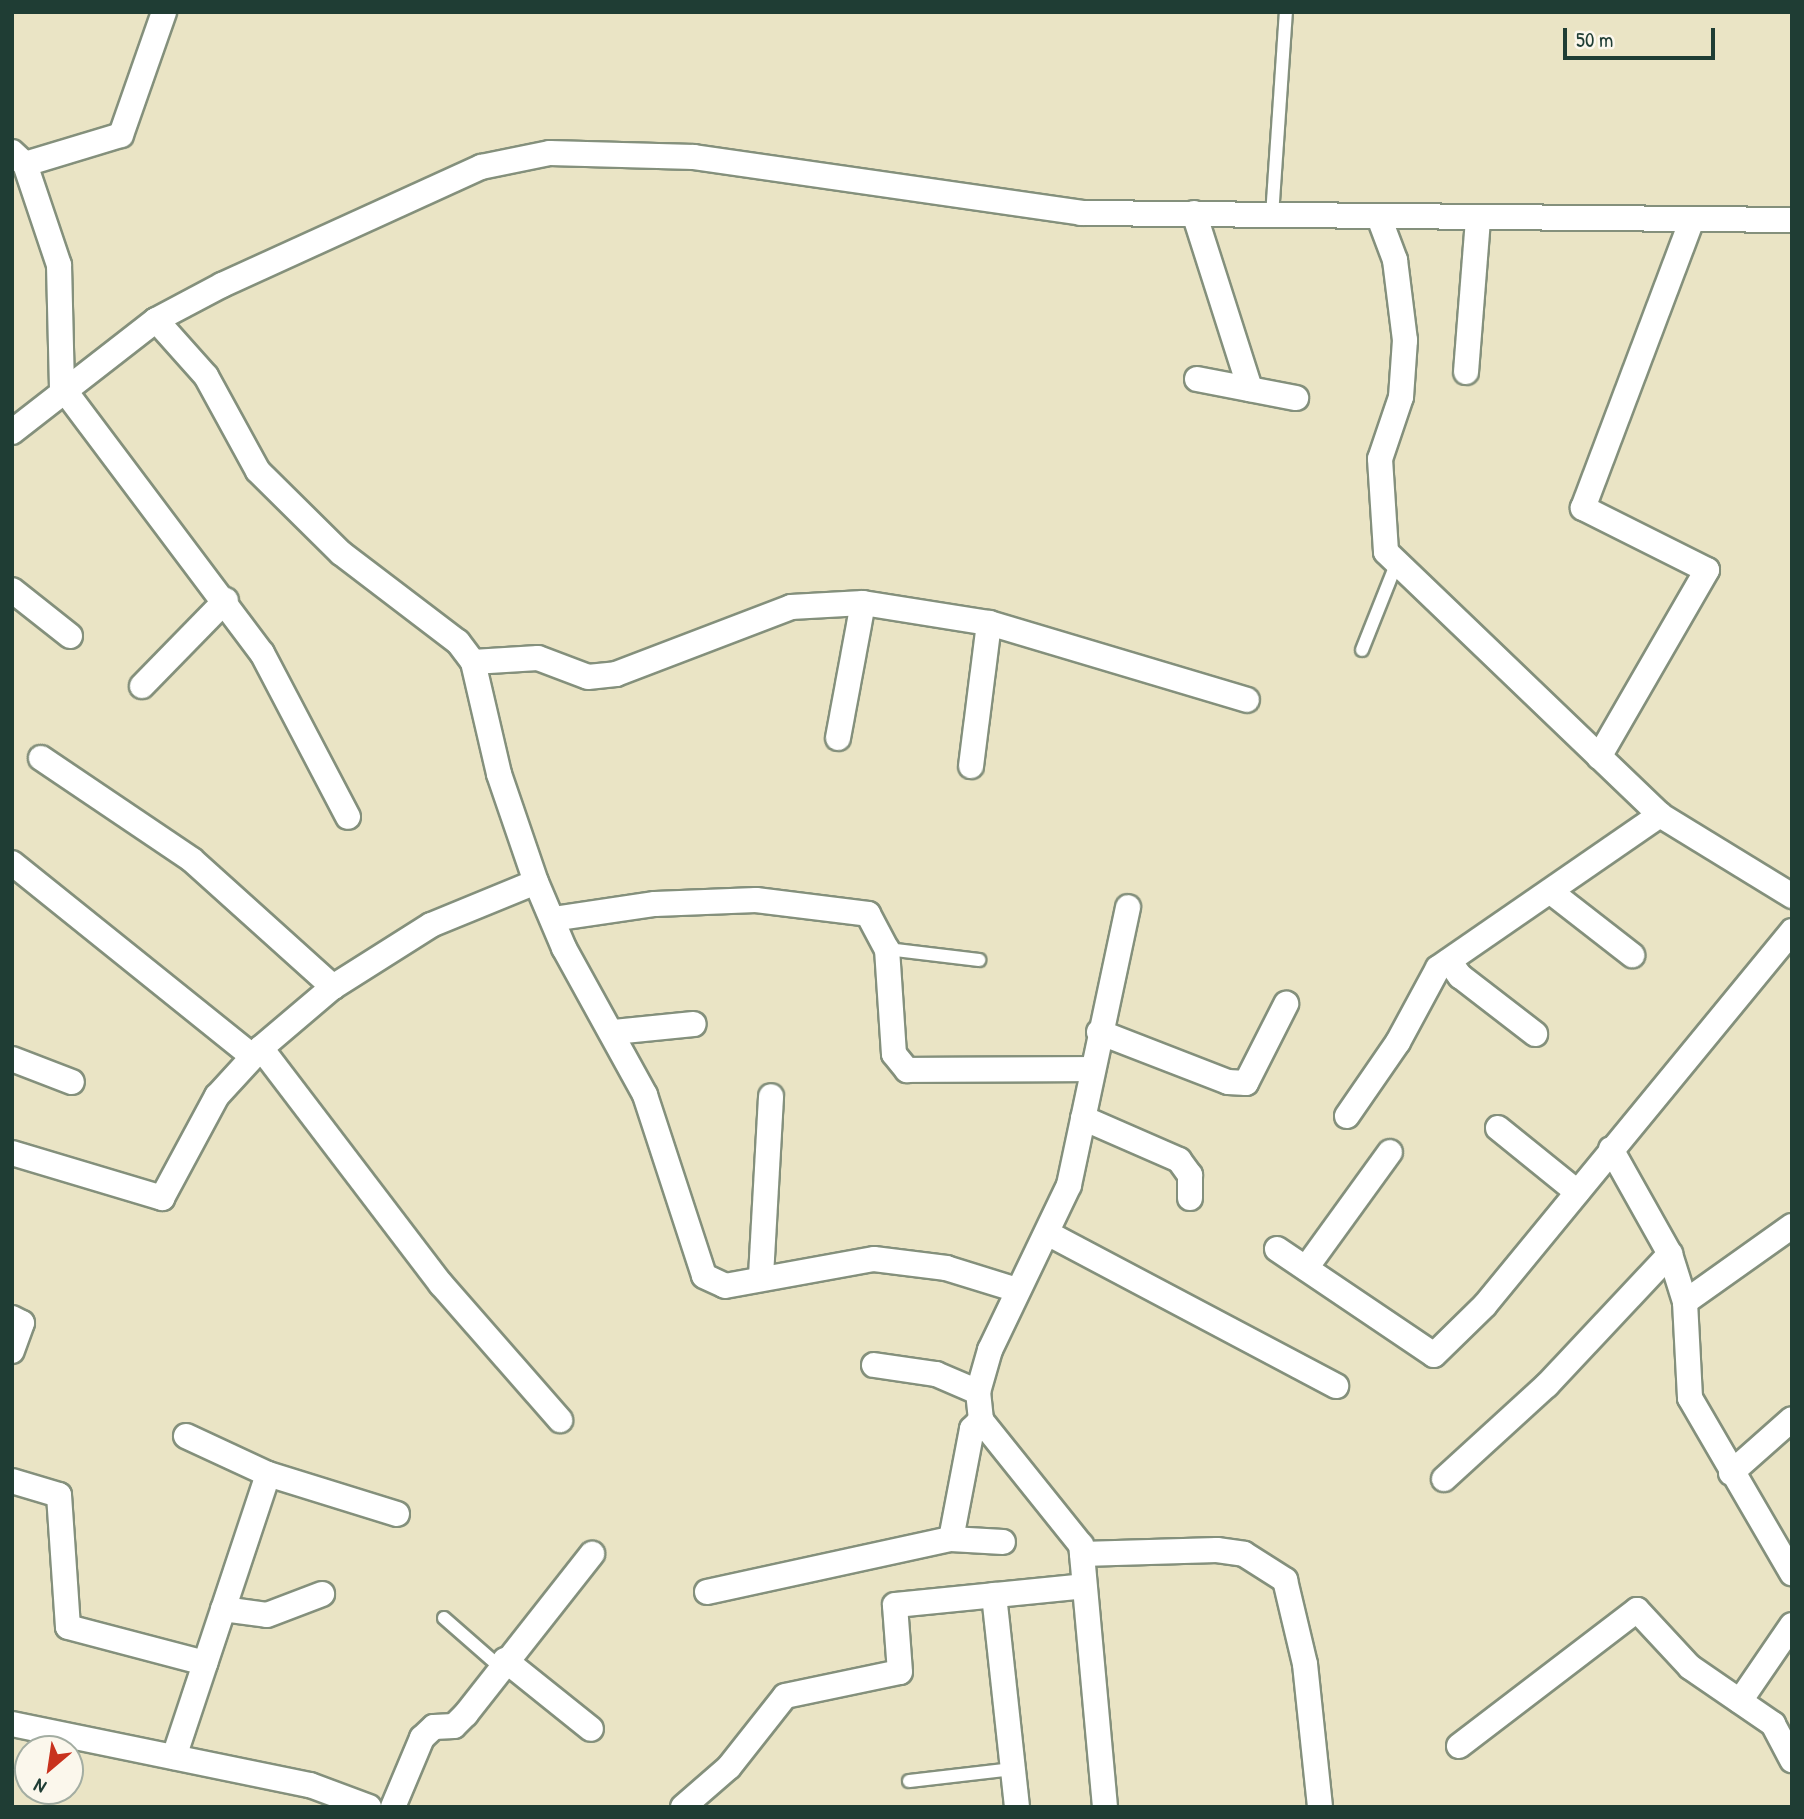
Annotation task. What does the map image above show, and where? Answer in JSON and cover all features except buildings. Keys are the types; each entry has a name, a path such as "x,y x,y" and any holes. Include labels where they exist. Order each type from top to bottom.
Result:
{"street":[{"path":"164,12 121,135 108,144 19,158 59,265 62,387 226,600 262,653 348,817"},
{"path":"12,432 62,387 156,320 416,194 481,167 550,153 694,157 1082,214 1194,213 1478,221 1792,220"},
{"path":"1194,213 1250,389"},
{"path":"1380,220 1395,260 1405,340 1401,397 1380,458 1382,534 1395,567 1660,815 1792,897"},
{"path":"1599,757 1707,570 1583,508 1692,220"},
{"path":"1466,372 1478,221"},
{"path":"156,320 206,376 258,471 341,553 458,642 473,662 499,774 537,882 553,919 614,1032 656,1122 704,1276 725,1286 761,1276 874,1259 946,1268 1017,1290"},
{"path":"1197,379 1296,398"},
{"path":"12,590 70,636"},
{"path":"142,686 226,600"},
{"path":"473,662 538,658 588,677 616,674 792,607 863,603 989,623 1247,700"},
{"path":"838,738 863,603"},
{"path":"971,766 989,623"},
{"path":"41,758 192,860 333,987"},
{"path":"1347,1116 1398,1042 1438,968 1660,815"},
{"path":"12,863 257,1053 441,1284 560,1420"},
{"path":"14,1160 162,1198 217,1097 257,1053 333,987 431,925 537,882"},
{"path":"1551,892 1632,955"},
{"path":"553,919 655,904 827,905 868,914 887,948 894,1054 907,1070 1090,1069"},
{"path":"1105,1807 1082,1554 1070,1525 981,1420 978,1392 1017,1290 1049,1234 1069,1185 1090,1069 1128,907"},
{"path":"1277,1249 1434,1355 1577,1192 1792,931"},
{"path":"1449,961 1460,976 1535,1034"},
{"path":"1099,1031 1228,1082 1246,1083 1286,1004"},
{"path":"614,1032 694,1024"},
{"path":"12,1059 72,1082"},
{"path":"761,1276 771,1096"},
{"path":"1083,1118 1179,1160 1190,1175 1190,1198"},
{"path":"1498,1128 1577,1192"},
{"path":"1611,1149 1670,1254 1685,1303 1690,1398 1731,1473 1792,1573"},
{"path":"1306,1268 1390,1152"},
{"path":"1685,1303 1792,1226"},
{"path":"1049,1234 1336,1386"},
{"path":"1444,1479 1547,1385 1670,1254"},
{"path":"12,1318 23,1323 12,1351"},
{"path":"874,1365 936,1374 978,1392"},
{"path":"1731,1473 1792,1419"},
{"path":"951,1539 972,1429 981,1420"},
{"path":"186,1436 268,1474 397,1514"},
{"path":"174,1757 268,1474"},
{"path":"12,1480 59,1495 68,1627 205,1663"},
{"path":"707,1592 951,1539 1003,1542"},
{"path":"1082,1554 1217,1550 1244,1554 1285,1580 1305,1664 1320,1807"},
{"path":"393,1807 422,1738 434,1727 454,1726 592,1554"},
{"path":"683,1807 729,1767 785,1696 900,1672 895,1605 1084,1586"},
{"path":"223,1609 267,1615 322,1594"},
{"path":"994,1595 1017,1807"},
{"path":"1459,1746 1637,1609 1689,1667 1773,1724 1792,1760"},
{"path":"1740,1701 1792,1625"},
{"path":"503,1664 591,1729"},
{"path":"12,1724 310,1785 369,1807"}],"lane":[{"path":"1272,216 1286,12"},
{"path":"1362,650 1395,567"},
{"path":"887,948 979,960"},
{"path":"444,1618 503,1664"},
{"path":"909,1781 1013,1769"}]}
